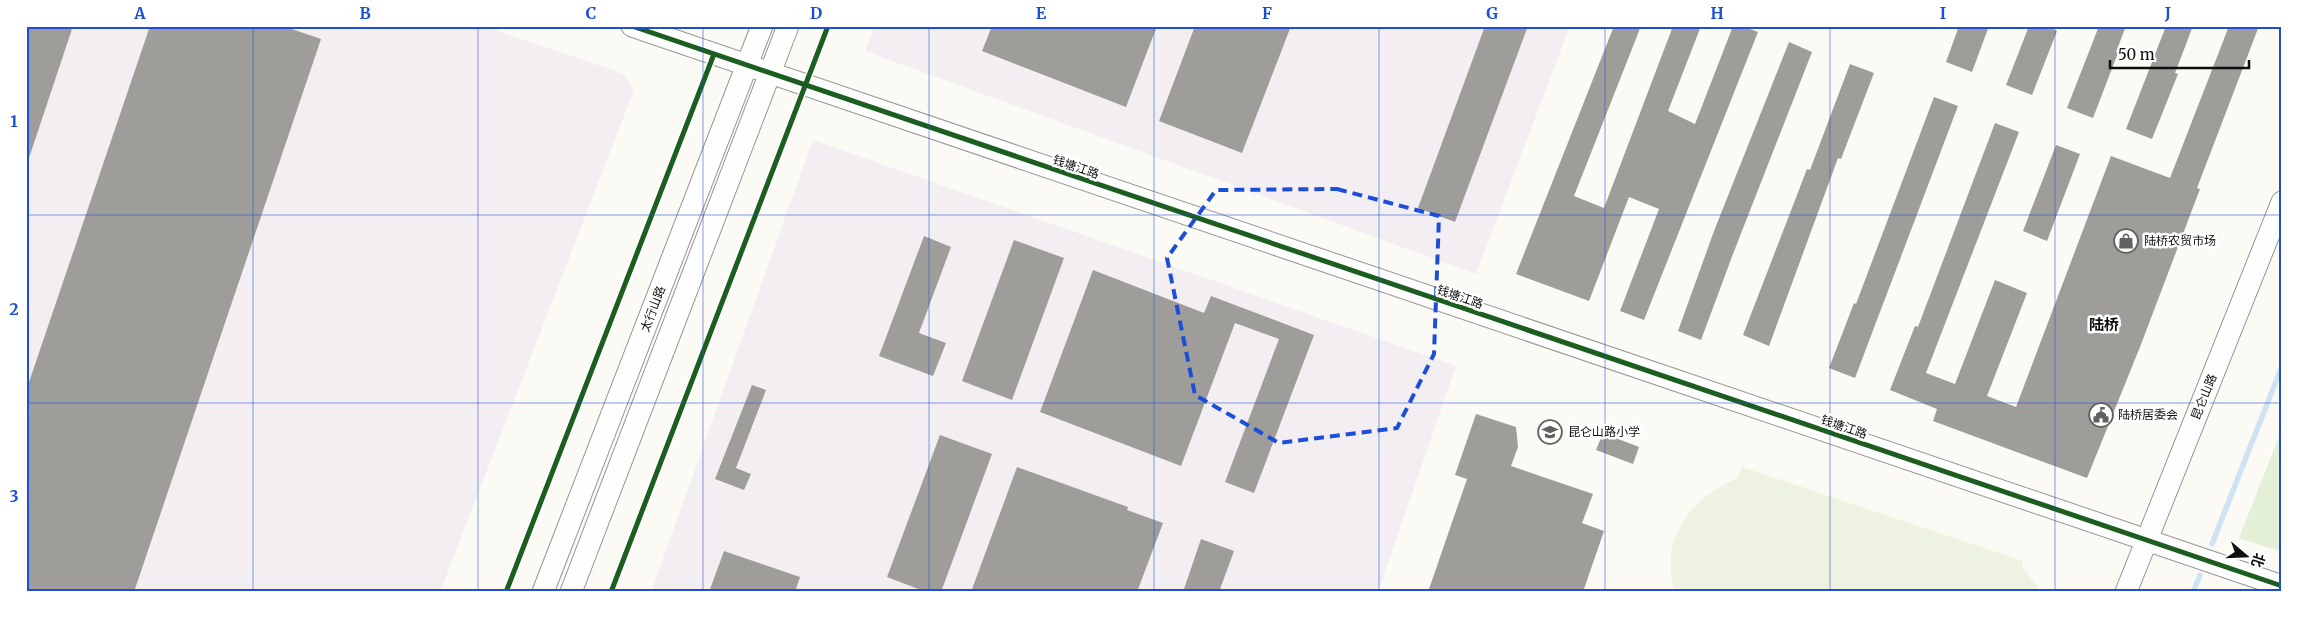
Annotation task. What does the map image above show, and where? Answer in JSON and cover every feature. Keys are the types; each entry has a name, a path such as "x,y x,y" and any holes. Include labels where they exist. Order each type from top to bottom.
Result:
{"street":[{"name":"钱塘江路","path":"632,26 2282,586"},
{"name":"太行山路","path":"543,592 762,26"},
{"name":"太行山路","path":"571,592 788,26"},
{"name":"昆仑山路","path":"2126,592 2282,202"}],"highlighted area":[{"path":"1337,189 1439,216 1434,354 1397,428 1279,443 1195,395 1167,258 1216,190"}],"shaded area":[{"path":"26,26 484,26 624,74 634,90 440,592 26,592"},
{"path":"875,26 1570,26 1476,274 865,51"},
{"path":"813,140 1456,366 1378,592 651,592"}],"green space":[{"path":"2282,429 2282,552 2239,538"},
{"path":"1742,467 2023,561 2022,568 2036,584 2040,592 1675,592 1671,572 1671,554 1675,537 1682,522 1706,497 1721,486 1738,478"}],"building":[{"path":"26,26 73,26 29,158 26,157"},
{"path":"150,26 283,26 321,39 134,592 26,592 26,391"},
{"path":"992,26 1157,26 1126,107 982,51"},
{"path":"1195,26 1291,26 1242,153 1159,121"},
{"path":"1485,26 1528,26 1455,222 1418,208"},
{"path":"1614,26 1641,26 1574,196 1604,208 1673,26 1701,26 1668,111 1695,124 1733,26 1742,26 1758,32 1644,320 1620,311 1659,209 1629,197 1589,301 1516,274"},
{"path":"1959,26 1989,26 1972,72 1946,62"},
{"path":"2029,26 2046,26 2057,31 2032,95 2006,85"},
{"path":"2099,26 2126,26 2116,52 2118,53 2093,118 2067,108"},
{"path":"2166,26 2193,26 2175,73 2178,74 2152,139 2126,129"},
{"path":"2229,26 2259,26 2197,188 2200,189 2140,347 2087,478 1933,421 1937,409 1890,390 1915,326 1918,327 1995,123 2019,132 1926,373 1955,384 1995,280 2027,293 1987,396 2016,407 2111,156 2170,178"},
{"path":"1789,42 1812,52 1701,340 1678,331 1714,231"},
{"path":"1850,64 1874,73 1841,159 1838,158 1769,346 1743,335 1807,169 1810,170"},
{"path":"1934,97 1958,106 1855,378 1829,368 1854,303 1856,304"},
{"path":"2056,145 2080,154 2047,241 2023,231"},
{"path":"924,236 951,247 919,333 946,343 933,376 879,356"},
{"path":"1014,240 1064,258 1012,400 962,381"},
{"path":"1093,270 1204,313 1211,296 1314,335 1254,493 1225,482 1279,339 1235,323 1181,466 1040,412"},
{"path":"752,385 766,390 736,468 751,474 744,490 715,479"},
{"path":"1476,414 1516,427 1518,447 1511,466 1593,494 1582,523 1604,531 1583,592 1428,592 1467,479 1455,475"},
{"path":"1603,433 1639,447 1633,464 1596,450"},
{"path":"940,435 992,454 941,592 926,592 887,577"},
{"path":"1017,467 1128,507 1127,510 1163,523 1137,592 971,592"},
{"path":"1201,539 1234,551 1219,592 1183,592"},
{"path":"724,551 800,577 795,592 709,592"}],"waterway":[{"path":"2212,544 2282,366"},
{"path":"2193,592 2200,575"}],"cycle path":[{"path":"632,26 2282,586"},
{"path":"611,592 828,26"},
{"path":"506,592 714,54"}],"place":[{"name":"陆桥农贸市场","path":"2126,241"},
{"name":"陆桥居委会","path":"2101,415"},
{"name":"昆仑山路小学","path":"1550,432"}],"district":[{"name":"陆桥","path":"2104,325"}]}
